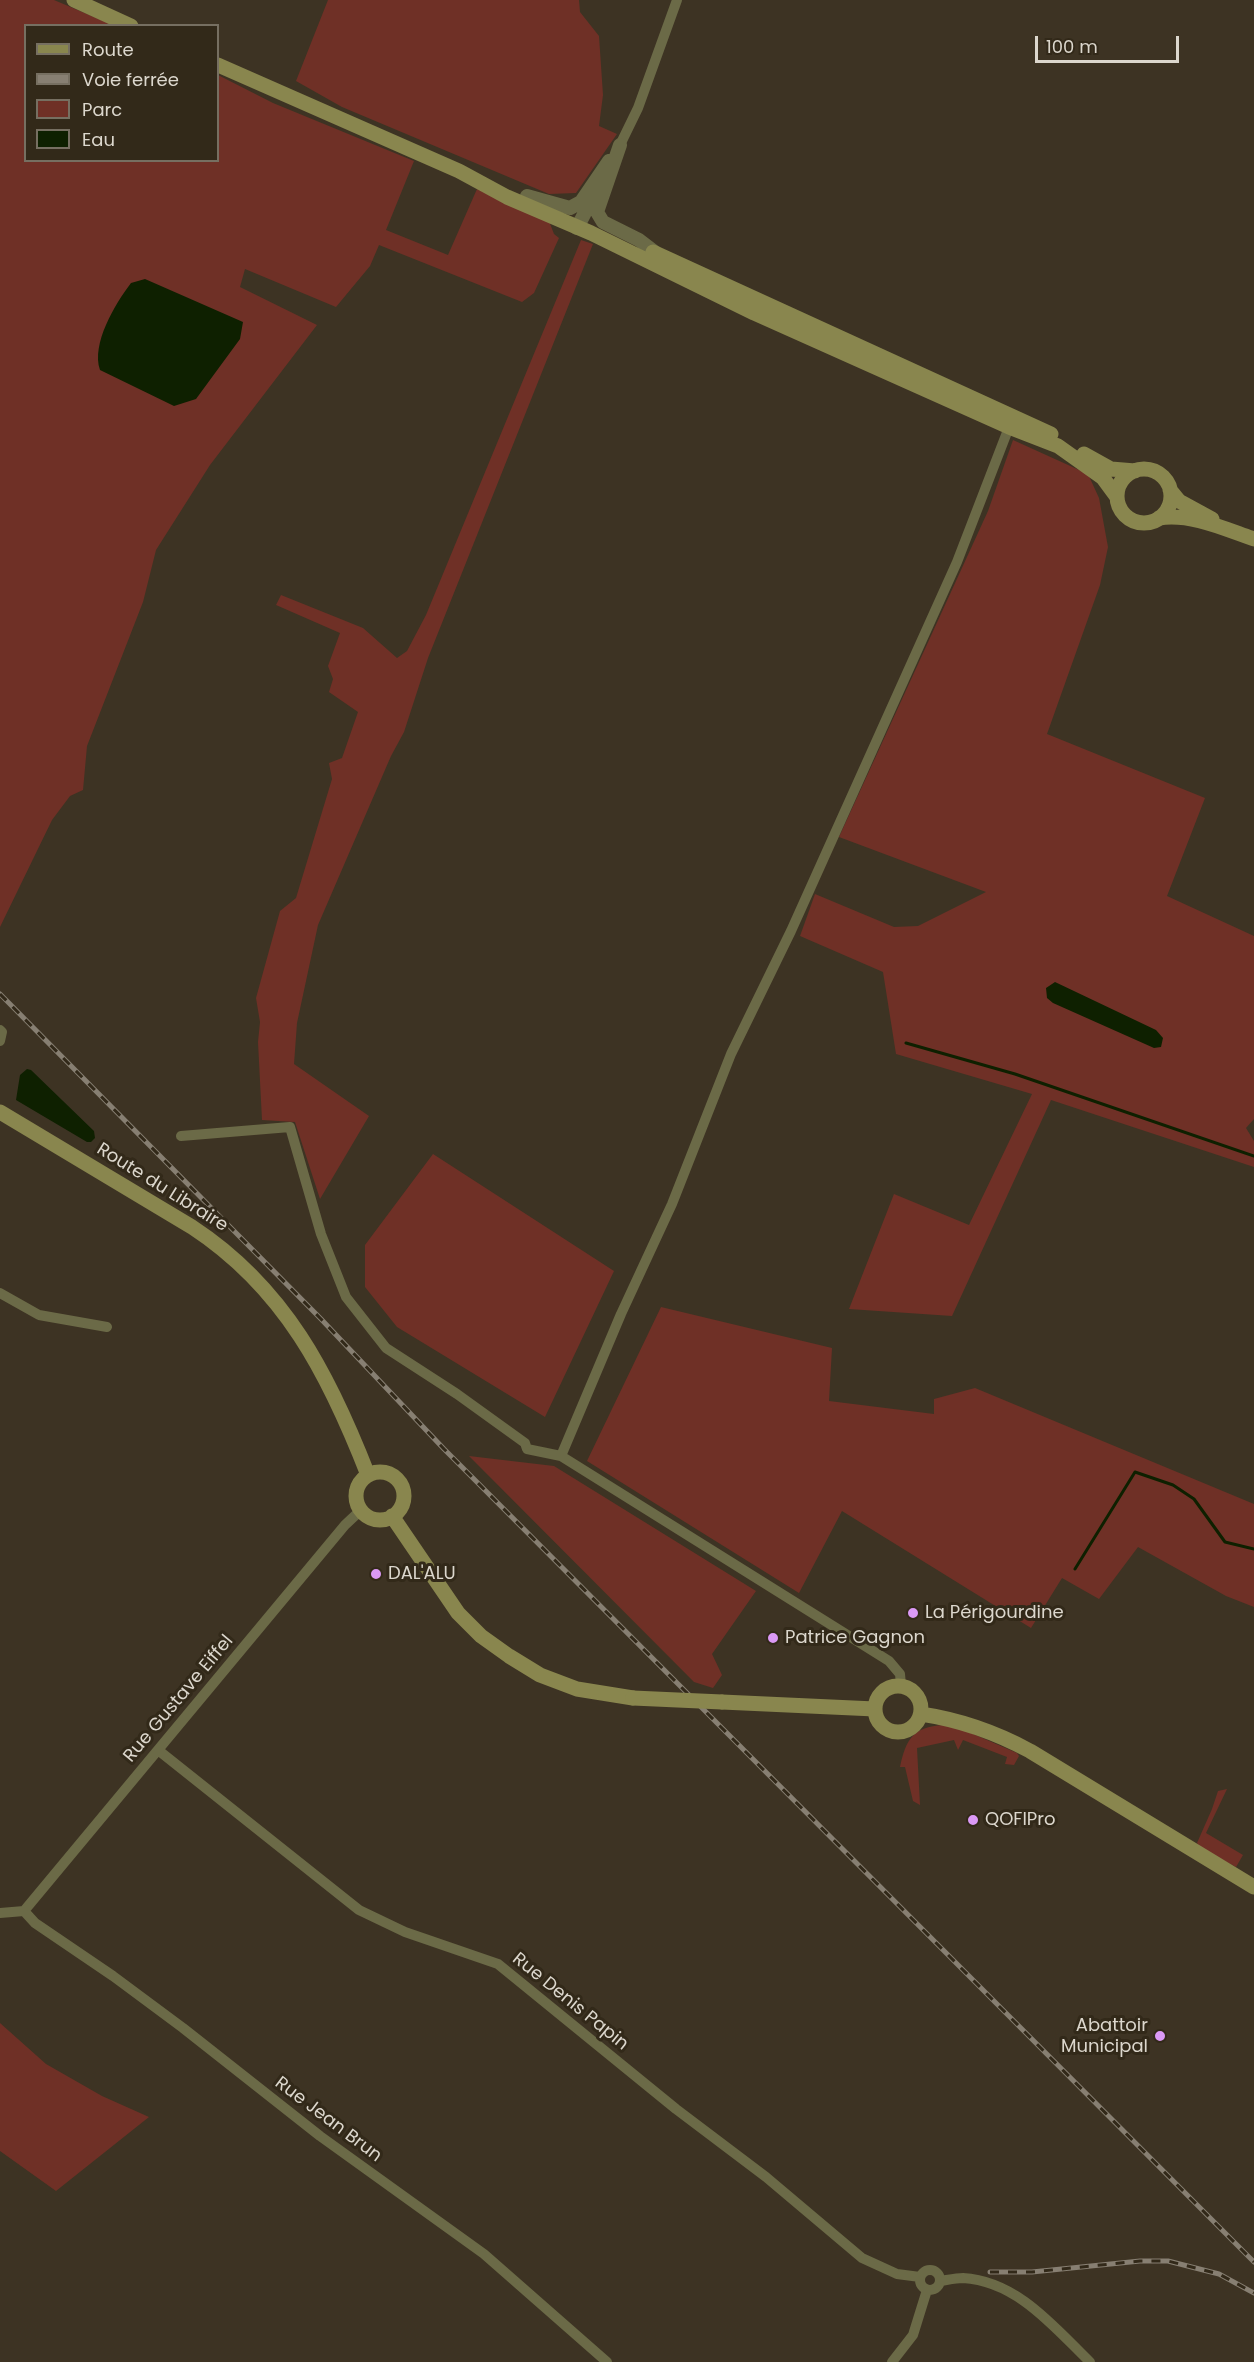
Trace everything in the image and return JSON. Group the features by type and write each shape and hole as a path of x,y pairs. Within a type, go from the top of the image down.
{"main road":[{"path":"74,0 127,24"},
{"path":"219,65 459,171 527,196 754,313 1011,421 1046,431 1111,469 1148,470 1158,473 1179,501 1215,520 1254,534"},
{"path":"459,171 507,197 656,253 1011,421 1072,454 1103,478 1117,497 1122,512 1129,519 1139,523 1150,523 1159,518 1167,511 1170,490"},
{"path":"1117,497 1121,482 1128,474 1135,471"},
{"path":"1159,518 1174,516 1254,539"},
{"name":"Route du Libraire","path":"0,1112 192,1227 222,1248 257,1280 280,1306 309,1347 327,1380 368,1475"},
{"path":"382,1472 395,1477 400,1483 404,1497 402,1505 392,1516 379,1519 366,1515 361,1510 357,1495 362,1480 368,1475 382,1472"},
{"path":"392,1516 458,1613 481,1636 540,1675 577,1689 633,1698 874,1709"},
{"path":"901,1685 908,1687 920,1698 921,1714 913,1727 899,1732 885,1728 874,1709 880,1694 886,1689 901,1685"},
{"path":"921,1714 969,1724 1000,1735 1254,1887"},
{"path":"1187,1848 1254,1894"}],"street":[{"path":"580,224 638,108 677,0"},
{"path":"527,196 570,208 581,202 620,145"},
{"path":"620,145 597,212 603,222 639,240 656,253"},
{"path":"561,1456 621,1314 672,1204 731,1054 791,931 957,561 1011,421"},
{"path":"0,1030 2,1032 0,1041"},
{"path":"181,1136 290,1127 321,1234 346,1297 386,1348 457,1394 525,1443 527,1449 561,1456 889,1661 900,1674 901,1685"},
{"path":"0,1293 39,1316 108,1328"},
{"name":"Rue Gustave Eiffel","path":"24,1911 345,1525 361,1510"},
{"name":"Rue Denis Papin","path":"158,1750 359,1910 405,1932 498,1964 676,2109 766,2177 862,2258 897,2274 920,2277"},
{"path":"0,1913 24,1911"},
{"name":"Rue Jean Brun","path":"24,1911 35,1923 183,2028 320,2136 484,2254 607,2362"},
{"path":"932,2270 938,2274 940,2281 936,2288 927,2290 921,2285 920,2277 925,2271 932,2270"},
{"path":"940,2281 963,2278 992,2284 1013,2293 1036,2310 1090,2362"},
{"path":"892,2362 913,2335 927,2290"}],"green space":[{"path":"0,0 54,0 111,24 24,24 24,162 219,162 219,76 273,103 414,161 386,230 448,255 477,189 549,221 554,234 559,238 534,293 522,302 379,245 370,266 336,307 245,269 240,287 317,325 210,465 156,550 143,602 87,746 83,790 70,796 52,820 0,927"},
{"path":"328,0 579,0 580,12 599,36 603,95 599,126 617,134 576,193 549,194 342,107 296,81"},
{"path":"581,240 593,244 428,658 404,732 391,756 318,925 297,1023 294,1064 369,1116 320,1199 295,1122 262,1120 258,1042 260,1022 256,998 280,911 296,898 332,779 329,763 342,758 358,712 329,692 333,679 328,666 340,633 276,605 281,595 363,628 397,658 407,651 426,615"},
{"path":"1013,440 1088,474 1099,498 1108,547 1100,585 1047,734 1205,798 1167,896 1254,936 1254,1119 1246,1128 1254,1141 1254,1167 1051,1100 952,1316 849,1309 894,1194 969,1225 1032,1094 896,1054 883,972 800,936 815,894 894,927 918,926 986,892 839,837 988,511"},
{"path":"433,1154 614,1271 545,1417 397,1327 365,1287 365,1245"},
{"path":"661,1307 832,1348 829,1401 934,1414 934,1399 975,1388 1254,1504 1254,1607 1226,1596 1138,1547 1099,1599 1062,1578 1031,1628 842,1511 799,1593 587,1461"},
{"path":"469,1456 554,1466 756,1591 712,1654 722,1675 713,1688 694,1682"},
{"path":"943,1725 964,1730 1017,1753 1019,1756 1014,1765 1005,1764 1007,1757 963,1740 958,1750 954,1740 917,1748 920,1805 913,1801 905,1767 900,1767 902,1757 912,1736 924,1728"},
{"path":"1227,1789 1206,1833 1243,1855 1236,1867 1202,1849 1197,1843 1218,1791"},
{"path":"0,2023 46,2064 102,2096 149,2117 56,2191 0,2151"}],"water":[{"path":"145,279 243,322 240,339 196,399 174,406 100,370 99,348 106,325 131,283"},
{"path":"1055,982 1156,1030 1163,1038 1161,1047 1154,1048 1053,1003 1047,998 1046,988"},
{"path":"27,1069 31,1070 94,1131 95,1138 91,1142 87,1142 16,1100 20,1075"}],"waterway":[{"path":"906,1043 1015,1074 1254,1156"},
{"path":"1075,1569 1135,1472 1173,1485 1194,1499 1225,1542 1254,1549"}],"railway":[{"path":"0,994 321,1319 444,1449 1254,2262"},
{"path":"990,2272 1032,2272 1140,2261 1168,2261 1219,2274 1254,2293"}],"place":[{"name":"DAL'ALU","path":"376,1574"},
{"name":"La Périgourdine","path":"913,1613"},
{"name":"Patrice Gagnon","path":"773,1638"},
{"name":"QOFIPro","path":"973,1820"},
{"name":"Abattoir Municipal","path":"1160,2036"}]}
